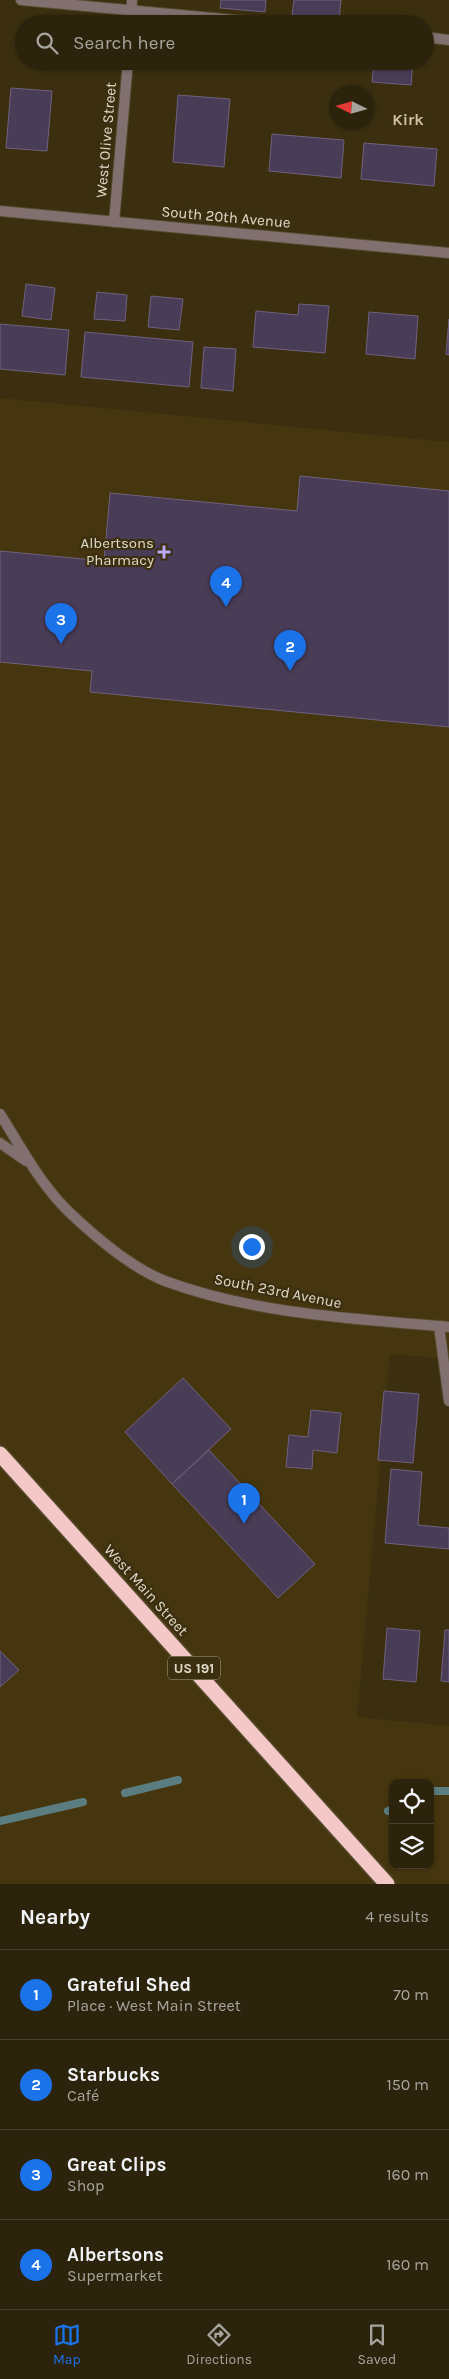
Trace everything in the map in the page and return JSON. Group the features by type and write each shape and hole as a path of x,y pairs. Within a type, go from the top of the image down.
{"highway":[{"name":"West Main Street","path":"0,1454 387,1884"}],"street":[{"path":"21,0 131,5 208,15"},
{"path":"434,38 449,40"},
{"name":"West Olive Street","path":"114,222 127,70"},
{"name":"South 20th Avenue","path":"0,211 449,253"},
{"name":"South 23rd Avenue","path":"0,1114 28,1162 67,1210 126,1259 164,1281 245,1302 350,1320 444,1327"},
{"name":"South 23rd Avenue","path":"0,1143 28,1162"},
{"path":"444,1327 449,1401"}],"shaded area":[{"path":"0,398 449,442 449,1359 390,1354 357,1717 449,1726 449,1884 0,1884"}],"building":[{"path":"221,0 266,0 265,12 220,8"},
{"path":"294,0 341,0 340,15 292,15"},
{"path":"373,70 412,70 411,85 372,82"},
{"path":"11,88 52,91 47,151 6,148"},
{"path":"178,95 230,99 224,167 173,162"},
{"path":"272,134 344,140 341,178 269,171"},
{"path":"364,143 437,149 434,186 361,179"},
{"path":"26,284 55,288 51,320 22,316"},
{"path":"97,292 127,295 125,321 94,319"},
{"path":"151,296 183,299 179,330 148,327"},
{"path":"299,304 329,306 325,353 253,347 256,311 298,315"},
{"path":"369,312 418,316 415,359 366,354"},
{"path":"449,319 449,355 446,354"},
{"path":"0,324 69,330 65,375 0,369"},
{"path":"85,332 193,342 189,387 81,377"},
{"path":"204,347 236,349 233,391 201,388"},
{"path":"300,476 449,491 449,727 90,692 92,671 0,662 0,551 104,561 110,493 297,511"},
{"path":"183,1378 231,1429 172,1484 125,1432"},
{"path":"384,1391 419,1394 413,1463 378,1460"},
{"path":"311,1410 341,1413 337,1453 313,1450 312,1469 286,1467 289,1435 308,1437"},
{"path":"209,1450 315,1564 278,1598 172,1484"},
{"path":"391,1469 422,1472 418,1525 449,1528 449,1549 385,1543"},
{"path":"387,1628 420,1631 416,1682 383,1679"},
{"path":"445,1630 449,1630 449,1682 441,1681"},
{"path":"0,1651 19,1670 0,1687"}],"waterway":[{"path":"125,1793 178,1780"},
{"path":"434,1791 449,1791"},
{"path":"0,1821 83,1802"}],"place":[{"name":"Albertsons Pharmacy","path":"164,552"},
{"name":"Albertsons","path":"226,607"},
{"name":"Great Clips","path":"61,644"},
{"name":"Starbucks","path":"290,671"},
{"name":"Grateful Shed","path":"244,1524"}],"district":[{"name":"Kirk","path":"408,119"}]}
